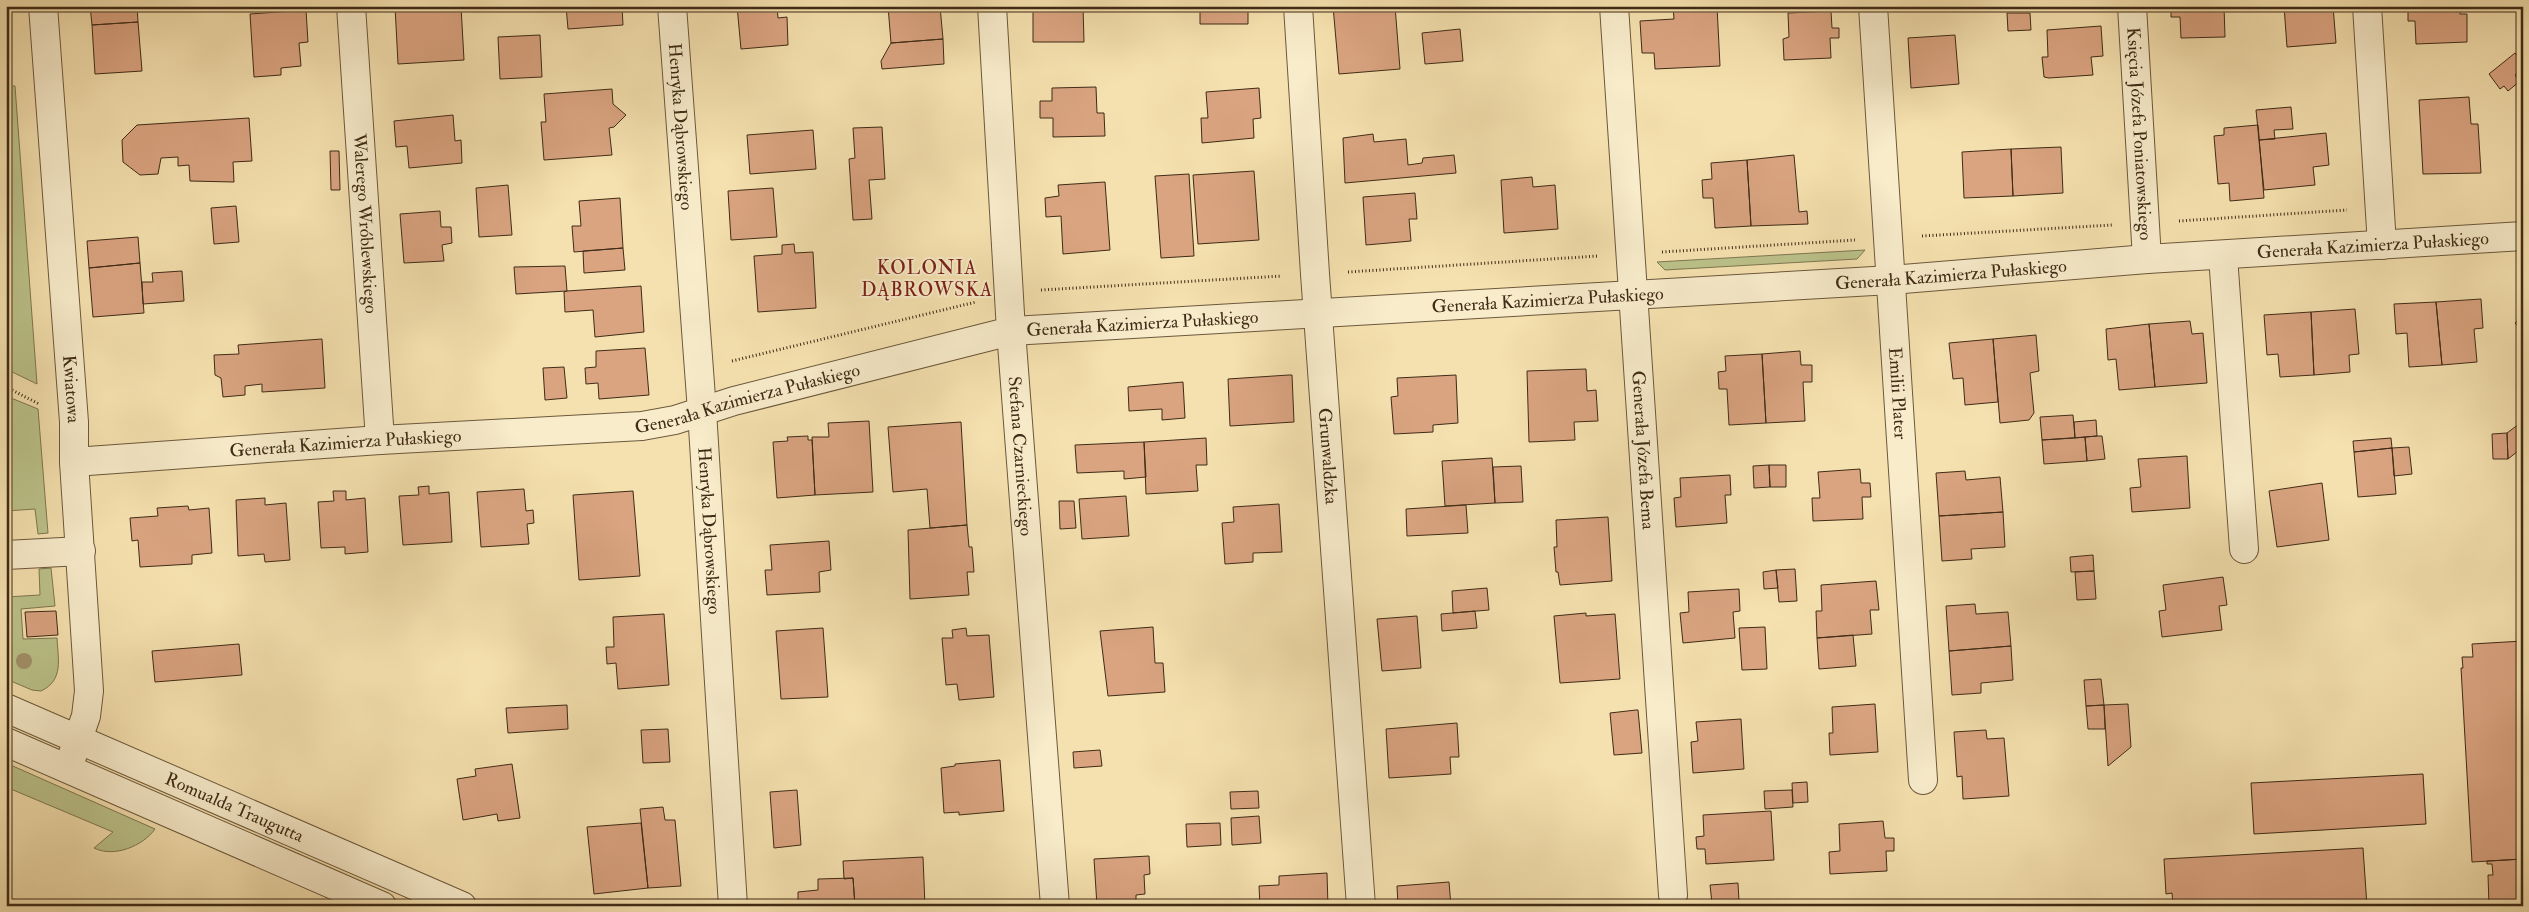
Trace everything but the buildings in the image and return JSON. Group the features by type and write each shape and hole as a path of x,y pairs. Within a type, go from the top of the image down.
{"street":[{"name":"Kwiatowa","path":"43,6 73,412 74,462 89,691 86,716 68,768"},
{"name":"Walerego Wróblewskiego","path":"352,6 380,440"},
{"name":"Henryka Dąbrowskiego","path":"672,6 702,411 732,906"},
{"name":"Stefana Czarnieckiego","path":"992,6 1012,331 1055,906"},
{"name":"Grunwaldzka","path":"1298,6 1317,312 1360,906"},
{"name":"Generała Józefa Bema","path":"1614,6 1673,895"},
{"name":"Emilii Plater","path":"1873,6 1923,780"},
{"name":"Księcia Józefa Poniatowskiego","path":"2132,6 2148,259"},
{"path":"2367,6 2382,245"},
{"name":"Generała Kazimierza Pułaskiego","path":"74,462 380,440 642,426 1012,331 1891,280 2148,259 2223,256 2523,236"},
{"path":"2223,256 2244,549"},
{"path":"6,554 81,551"},
{"name":"Romualda Traugutta","path":"6,708 462,906"},
{"name":"Romualda Traugutta","path":"6,742 382,906"}],"path":[{"path":"6,404 8,388"}],"green space":[{"path":"6,86 15,86 37,384 6,369"},
{"path":"1865,250 1857,259 1665,270 1657,262"},
{"path":"11,398 38,409 48,533 38,534 35,509 6,511 6,436 10,423"},
{"path":"51,568 55,606 21,609 23,639 57,638 58,668 56,675 53,681 41,691 32,690 6,679 6,597 40,595 39,569"},
{"path":"6,763 155,829 143,841 128,849 110,852 94,848 113,832 6,787"}],"district":[{"name":"KOLONIA DĄBROWSKA","path":"927,279"}]}
